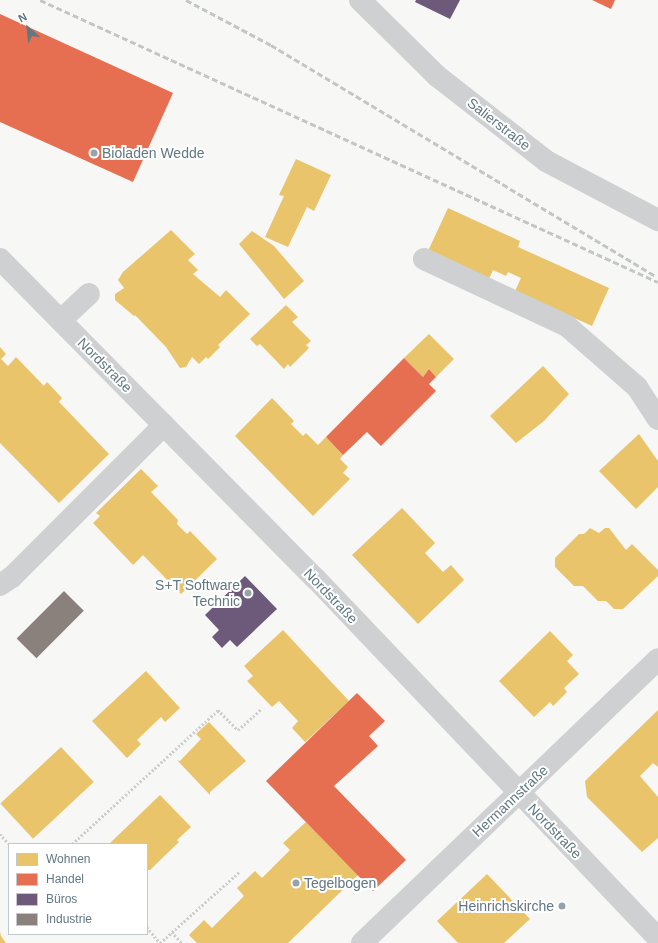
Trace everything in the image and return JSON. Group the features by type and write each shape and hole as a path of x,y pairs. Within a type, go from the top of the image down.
{"street":[{"name":"Salierstraße","path":"360,0 437,76 546,161 658,220"},
{"name":"Nordstraße","path":"0,259 164,425 658,938"},
{"path":"424,259 567,326 637,387 658,419"},
{"path":"61,320 89,294"},
{"path":"0,585 12,577 164,425"},
{"name":"Hermannstraße","path":"362,943 658,658"}],"path":[{"path":"73,843 218,710 238,730 261,709"},
{"path":"0,834 8,843"},
{"path":"148,928 160,943 239,872"},
{"path":"172,932 182,943"}],"building: Wohnen":[{"path":"296,159 331,175 314,211 307,207 288,247 265,237 284,196 279,195"},
{"path":"448,208 520,241 518,247 609,288 592,326 515,291 521,278 508,272 506,276 493,270 489,279 428,251"},
{"path":"171,230 195,254 188,260 198,270 193,274 220,297 226,290 250,314 218,345 220,347 208,359 206,357 199,364 192,357 186,367 180,368 166,347 135,315 134,316 115,300 115,294 124,288 118,280 123,272"},
{"path":"252,231 274,246 304,281 284,299 239,244"},
{"path":"286,305 298,317 292,322 311,341 306,345 309,348 290,367 288,364 284,369 260,344 257,346 250,339"},
{"path":"429,334 454,359 436,377 429,369 423,377 404,358"},
{"path":"0,347 6,354 1,359 8,366 16,357 44,386 47,382 62,398 59,402 109,454 59,503 0,443"},
{"path":"543,366 569,394 544,421 516,443 490,416"},
{"path":"272,398 294,421 291,424 303,436 306,433 318,445 326,437 343,455 340,459 348,467 343,473 350,479 313,516 235,436"},
{"path":"639,434 658,461 658,487 636,509 599,471"},
{"path":"141,469 158,486 151,492 178,520 177,524 187,534 190,531 217,559 181,594 143,555 133,565 93,523 100,516 96,513"},
{"path":"402,508 435,543 425,553 443,572 451,565 464,580 418,624 352,555"},
{"path":"590,528 599,533 605,528 609,528 626,550 632,544 658,570 658,576 623,609 614,609 606,601 598,601 583,586 574,586 555,567 555,558 579,534 584,534"},
{"path":"283,630 349,701 305,742 292,728 298,721 279,701 272,707 247,681 253,676 244,666"},
{"path":"550,631 573,655 567,661 579,674 564,688 567,692 553,706 550,702 534,717 499,681"},
{"path":"146,671 180,708 165,722 161,717 137,740 141,744 127,758 92,721"},
{"path":"658,710 658,767 653,763 640,776 658,797 658,838 642,852 587,797 585,781"},
{"path":"209,722 246,761 210,792 210,795 177,760 180,761 201,739 196,734"},
{"path":"61,747 94,782 33,839 0,804"},
{"path":"160,795 191,827 177,840 179,842 150,870 148,870 148,843 110,843"},
{"name":"Tegelbogen","path":"306,822 358,875 288,943 197,943 189,935 204,920 212,928 244,896 237,888 255,871 262,878 290,850 283,843"},
{"path":"487,874 530,919 504,943 458,943 437,921"},
{"path":"0,932 1,936 6,943 0,943"}],"building: Handel":[{"path":"592,0 615,0 611,9"},
{"path":"0,14 173,93 133,182 0,122"},
{"path":"404,358 423,377 429,369 436,377 429,384 436,391 381,446 367,432 343,455 326,437"},
{"path":"357,693 385,721 369,736 378,746 334,786 406,860 373,891 266,781"}],"building: Büros":[{"path":"416,0 460,0 450,19 415,2"},
{"path":"245,576 277,609 237,647 230,640 222,648 212,637 219,630 205,615"}],"building: Industrie":[{"path":"64,591 84,611 36,658 17,638"}],"railway":[{"path":"40,0 658,282"},
{"path":"186,0 271,45 655,276"}],"place":[{"name":"Bioladen Wedde","path":"94,153"},
{"name":"S+T Software Technic","path":"248,593"},
{"name":"Tegelbogen","path":"296,883"},
{"name":"Heinrichskirche","path":"562,906"}]}
